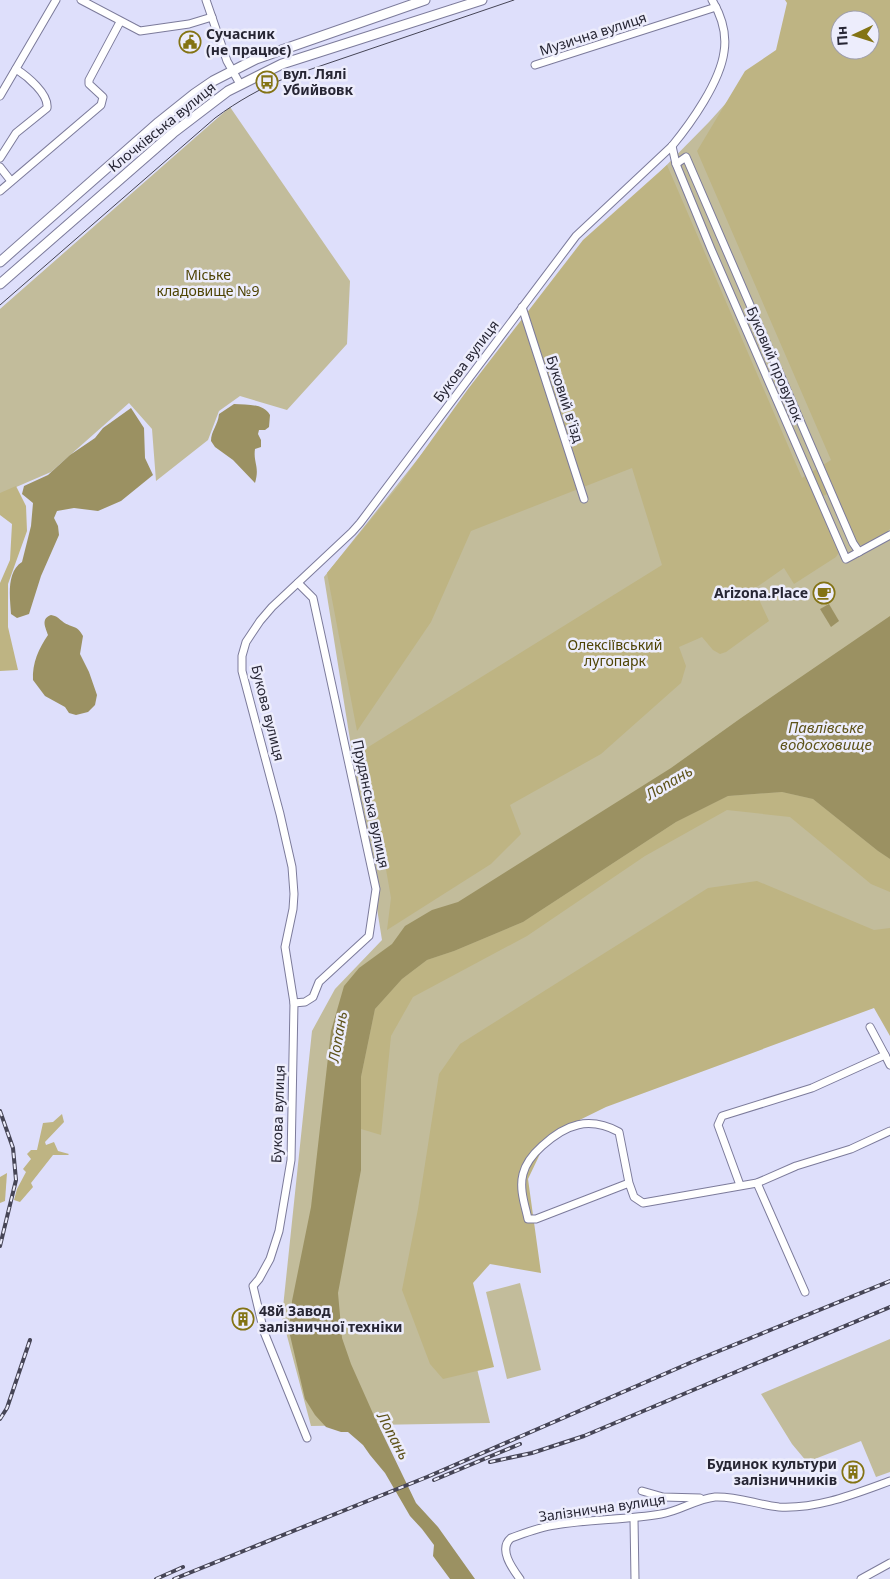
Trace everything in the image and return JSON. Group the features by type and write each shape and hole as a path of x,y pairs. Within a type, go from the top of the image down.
{"main road":[{"name":"Клочківська вулиця","path":"0,262 159,122 194,94 232,70 256,59 425,0"},
{"name":"Клочківська вулиця","path":"0,284 173,133 218,98 240,84 282,64 482,0"}],"street":[{"path":"0,96 56,0"},
{"path":"81,0 140,32 189,24 212,17"},
{"path":"206,0 232,70 240,84"},
{"name":"Букова вулиця","path":"307,1438 264,1332 253,1286 270,1259 279,1231 290,1160 294,1003 285,947 293,909 294,894 292,867 242,671 242,656 246,642 272,607 360,523 576,236 672,146 686,129 719,69 724,52 725,35 712,0"},
{"name":"Музична вулиця","path":"535,65 716,7"},
{"path":"0,191 101,105 103,97 90,84 89,80 120,22"},
{"path":"0,158 16,133 47,108 47,101 31,79 16,69"},
{"name":"Буковий провулок","path":"672,146 676,164 846,560 859,552 849,534 686,157 676,164"},
{"path":"0,167 11,182"},
{"name":"Буковий в'їзд","path":"522,307 584,499"},
{"path":"859,552 890,535"},
{"name":"Прудянська вулиця","path":"294,1003 305,1002 313,997 320,982 369,936 376,889 313,598 298,583"},
{"path":"870,1027 890,1065"},
{"path":"740,1185 718,1125 722,1116 812,1088 885,1055"},
{"path":"629,1183 536,1219 528,1220 521,1184 523,1172 530,1158 552,1137 577,1124 607,1126 619,1132 629,1183 634,1196 643,1203 757,1183 796,1166 851,1149 890,1131"},
{"path":"757,1183 805,1292"},
{"name":"Залізнична вулиця","path":"520,1579 506,1554 504,1547 506,1542 511,1538 554,1525 634,1519 664,1514 706,1499 726,1497 780,1507 814,1505 831,1502 890,1482"},
{"path":"642,1491 663,1497 706,1499"},
{"path":"634,1519 635,1579"},
{"path":"861,1579 890,1564"}],"green space":[{"name":"Олексіївський лугопарк","path":"785,0 890,0 890,529 871,544 857,544 831,492 819,498 841,549 836,557 794,584 784,568 754,589 769,621 726,652 720,654 713,650 702,637 679,647 686,666 681,683 601,754 510,805 521,834 491,864 387,930 391,898 365,749 662,565 632,468 471,531 431,622 357,731 327,573 400,484 468,389 583,240 667,165 802,478 831,460 697,151 745,71 776,50 787,3"},
{"name":"Олексіївський лугопарк","path":"880,52 890,55 890,996 530,1129 458,1289 490,1423 311,1426 282,1317 312,1031 335,989 382,940 324,577 587,246 709,122 745,82 830,53 830,60 880,60"},
{"name":"Міське кладовище №9","path":"230,107 350,281 347,344 287,410 240,396 219,411 208,440 156,481 152,429 129,403 51,472 0,494 0,309"},
{"path":"16,486 26,506 27,531 8,584 8,627 18,670 0,671 0,583 10,560 12,524 0,515 0,493"},
{"path":"782,792 813,799 890,859 890,892 871,884 790,817 727,810 645,856 527,936 413,997 391,1036 381,1135 361,1129 361,1077 375,1009 402,979 427,960 454,951 523,922 676,822 728,796"},
{"path":"757,881 874,930 890,928 890,1036 874,1008 606,1107 549,1135 528,1179 541,1273 490,1264 473,1283 494,1367 443,1379 430,1364 402,1290 418,1209 439,1074 460,1044 708,888"},
{"path":"62,1114 64,1122 45,1142 46,1145 54,1142 58,1151 69,1154 53,1155 31,1183 33,1187 20,1202 14,1200 17,1189 26,1172 23,1169 31,1159 27,1154 31,1150 37,1150 43,1123 53,1122"},
{"path":"7,1173 5,1201 0,1203 0,1177"},
{"path":"520,1283 541,1370 507,1379 486,1292"},
{"path":"890,1339 890,1472 876,1477 861,1441 807,1462 792,1444 761,1394"}],"water":[{"path":"234,404 263,408 270,415 269,427 265,430 259,430 258,434 261,440 261,447 255,449 257,472 255,483 233,460 215,447 211,441 219,414"},
{"path":"131,408 144,428 145,458 153,475 121,501 98,511 74,508 57,511 54,518 58,526 59,535 41,576 29,614 17,618 11,614 10,586 13,572 22,562 31,526 33,503 22,494 24,486 48,475 70,455 95,438 103,428"},
{"path":"829,604 839,621 831,627 820,609"},
{"path":"51,615 76,628 83,636 80,654 97,695 95,705 88,712 76,715 69,713 65,707 45,696 33,680 37,656 48,635 45,621"},
{"name":"Павлівське водосховище","path":"890,616 890,859 813,799 782,792 728,796 676,822 523,922 454,951 427,960 402,979 375,1009 361,1077 361,1170 338,1293 342,1338 351,1364 375,1418 416,1503 438,1527 475,1579 450,1579 433,1556 434,1545 410,1516 385,1473 363,1445 348,1432 341,1432 326,1427 315,1415 305,1399 289,1331 292,1301 311,1207 331,1031 344,986 359,968 392,944 405,926 432,910 458,902 671,768"}],"tram line":[{"path":"0,305 215,118 241,100 288,77 514,0"}],"railway":[{"path":"0,1111 13,1148 16,1180 0,1246"},
{"path":"174,1579 427,1477 692,1362 890,1281"},
{"path":"490,1462 532,1453 584,1436 890,1307"},
{"path":"0,1419 7,1408 30,1340"},
{"path":"434,1480 520,1444"},
{"path":"156,1579 183,1567"}],"place":[{"name":"Сучасник (не працює)","path":"190,42"},
{"name":"вул. Лялі Убийвовк","path":"267,82"},
{"name":"Arizona.Place","path":"824,593"},
{"name":"48й Завод залізничної техніки","path":"243,1319"},
{"name":"Будинок культури залізничників","path":"853,1472"}],"water label":[{"name":"Лопань","path":"669,783"},
{"name":"Лопань","path":"338,1037"},
{"name":"Лопань","path":"393,1436"}]}
